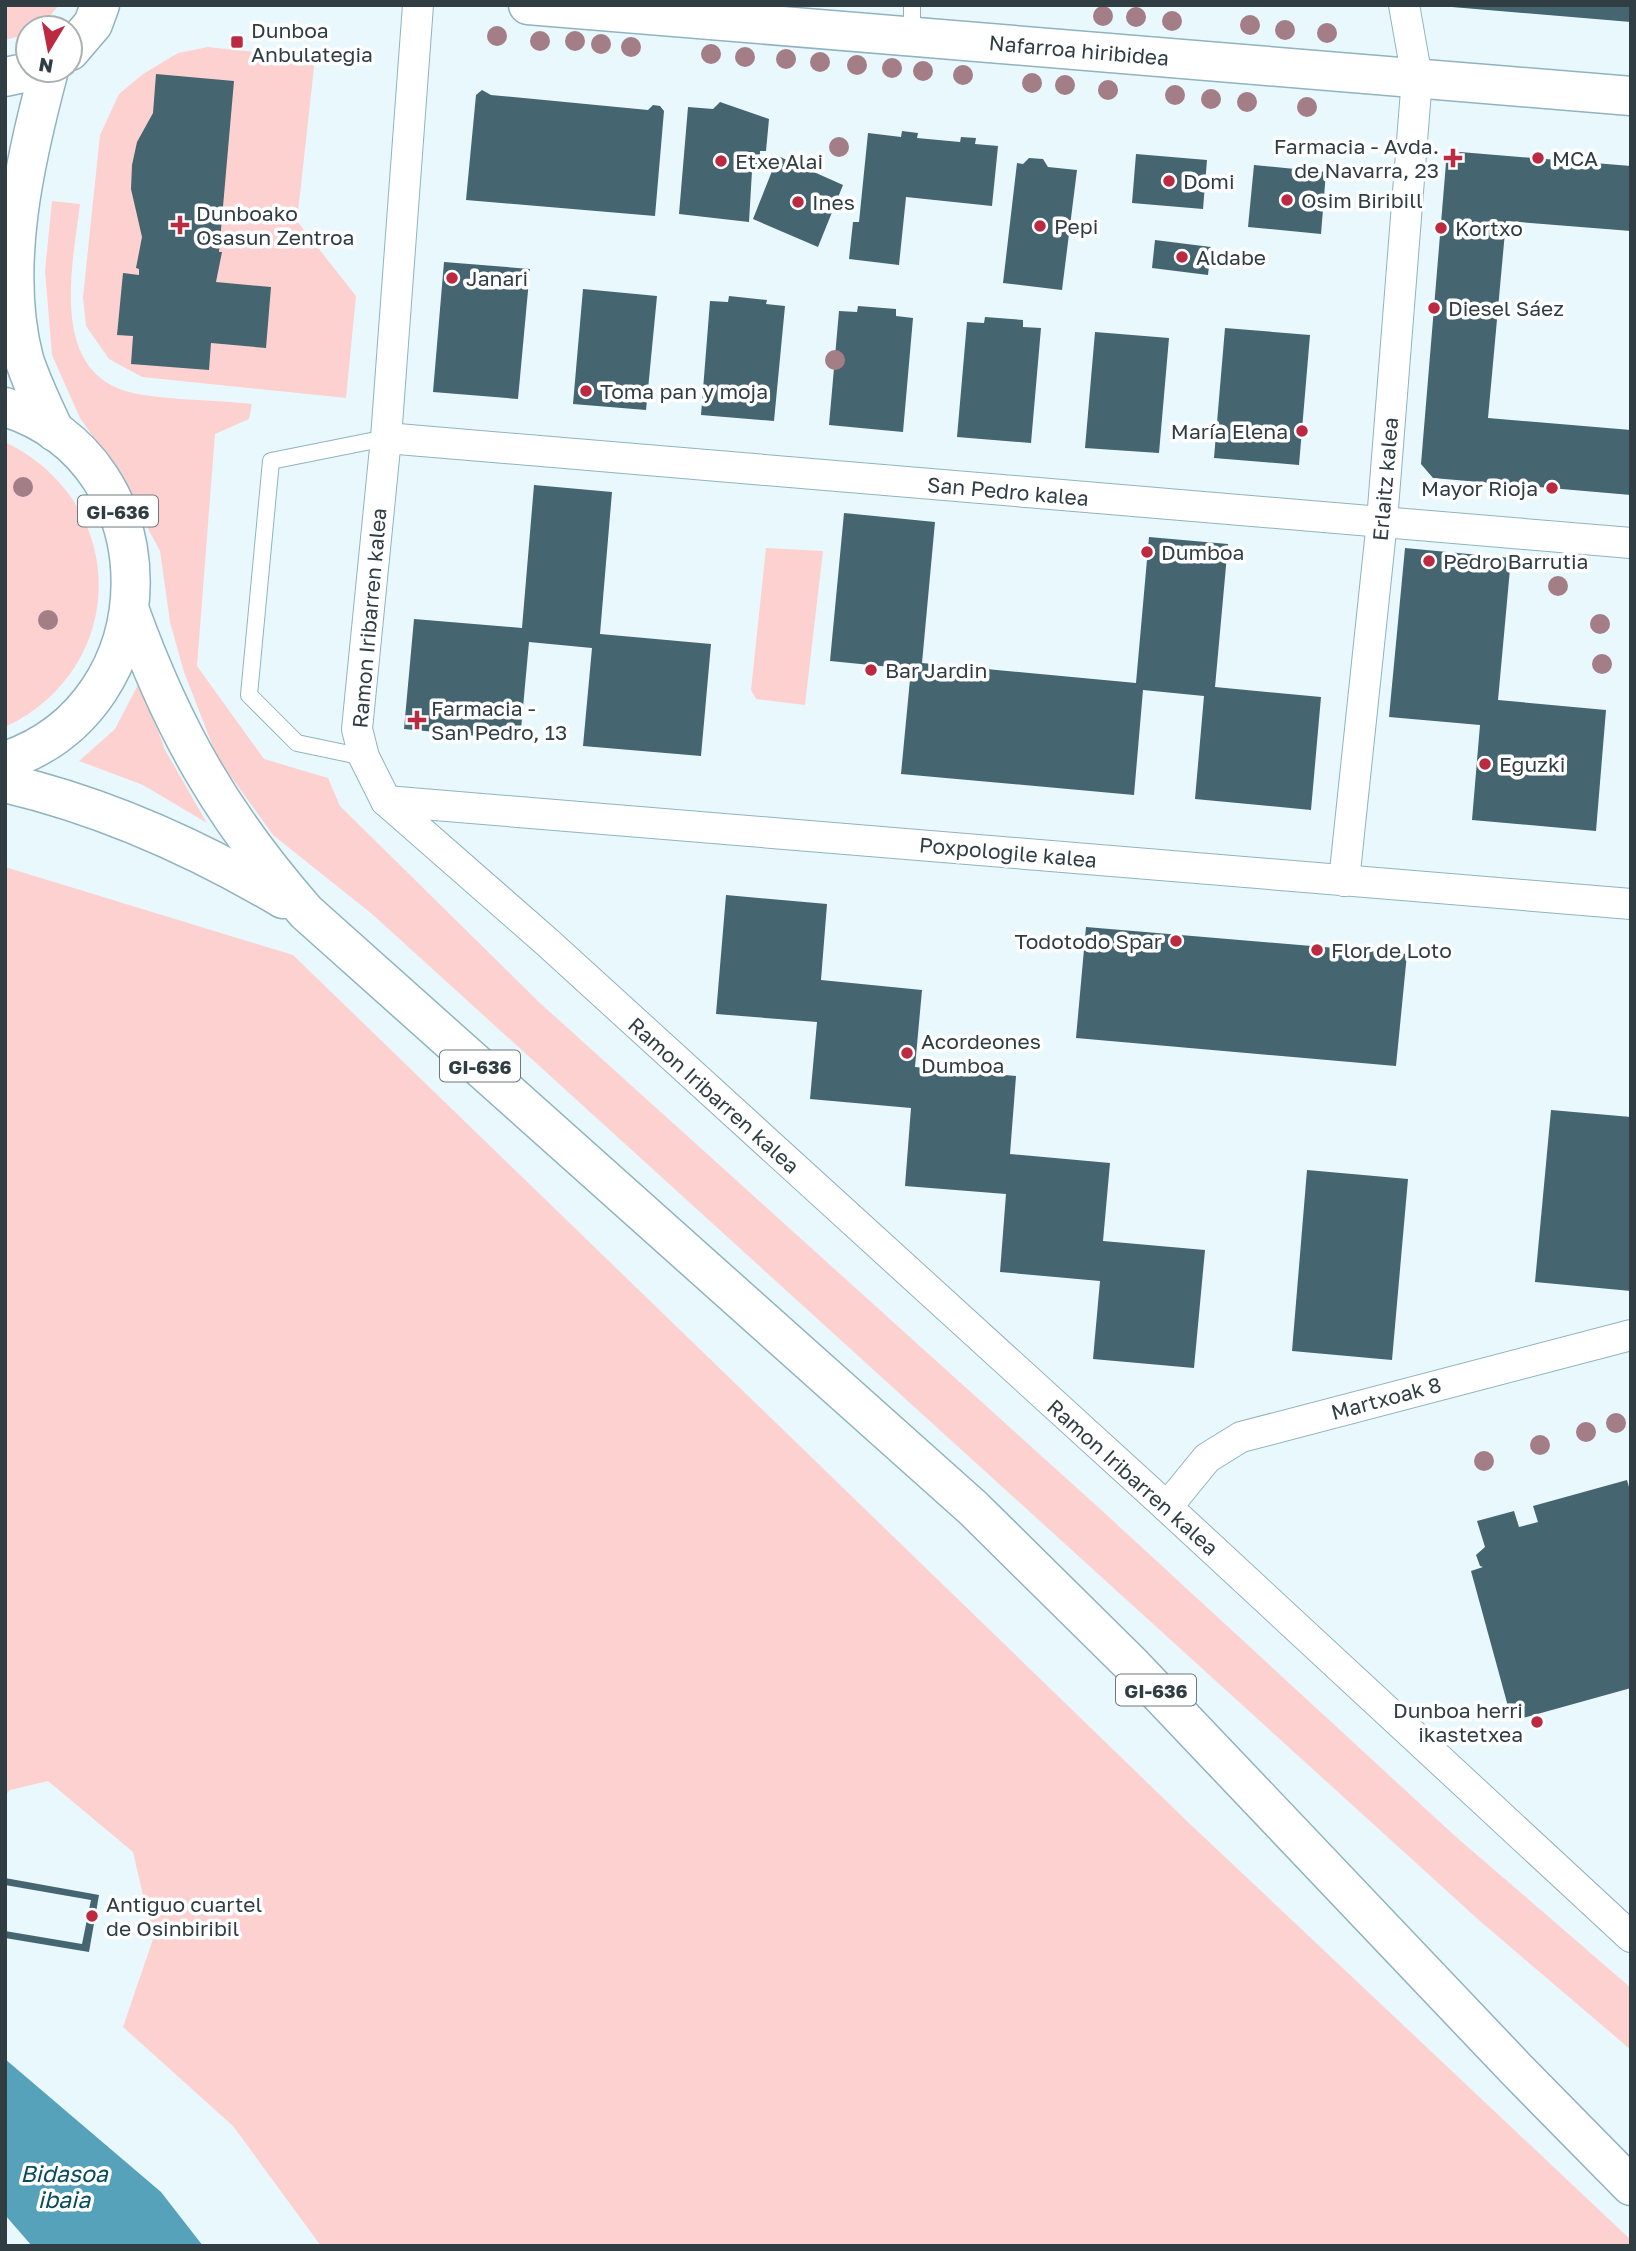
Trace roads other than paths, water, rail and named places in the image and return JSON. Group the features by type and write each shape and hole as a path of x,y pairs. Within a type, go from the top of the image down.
{"main road":[{"path":"84,35 93,24 100,5"},
{"name":"Nafarroa hiribidea","path":"527,5 912,21 1417,78 1631,96"},
{"path":"46,84 23,175 14,278 16,318 24,358 55,432"},
{"name":"GI-636","path":"5,407 20,412 55,432 88,464 118,512 128,544 131,566 130,611 124,642 111,671 94,698 73,721 48,741 5,761"},
{"name":"GI-636","path":"130,611 173,720 201,771 246,839 306,912 973,1508 1132,1665 1506,2059 1631,2186"},
{"name":"GI-636","path":"5,783 80,804 138,826 218,863 306,912"}],"street":[{"name":"Ramon Iribarren kalea","path":"418,5 386,438 357,729 364,757 386,801 547,942 1167,1507 1631,1937"},
{"name":"Erlaitz kalea","path":"1345,881 1382,522 1417,78 1404,5"},
{"name":"San Pedro kalea","path":"386,438 1631,543"},
{"name":"Poxpologile kalea","path":"386,801 1631,904"},
{"name":"Martxoak 8","path":"1167,1507 1207,1458 1241,1437 1631,1335"}],"lane":[{"path":"364,757 297,743 249,695 271,461 386,438"}],"water":[{"name":"Bidasoa ibaia","path":"5,2059 161,2192 203,2246 32,2246 5,2215"}],"place":[{"name":"Dunboa Anbulategia","path":"237,42"},
{"name":"Farmacia - Avda. de Navarra, 23","path":"1453,158"},
{"name":"MCA","path":"1538,158"},
{"name":"Etxe Alai","path":"721,161"},
{"name":"Domi","path":"1169,181"},
{"name":"Osim Biribill","path":"1287,200"},
{"name":"Ines","path":"798,202"},
{"name":"Dunboako Osasun Zentroa","path":"180,225"},
{"name":"Pepi","path":"1040,226"},
{"name":"Kortxo","path":"1441,228"},
{"name":"Aldabe","path":"1182,257"},
{"name":"Janari","path":"452,278"},
{"name":"Diesel Sáez","path":"1434,308"},
{"name":"Toma pan y moja","path":"586,391"},
{"name":"María Elena","path":"1302,431"},
{"name":"Mayor Rioja","path":"1552,488"},
{"name":"Dumboa","path":"1147,552"},
{"name":"Pedro Barrutia","path":"1429,561"},
{"name":"Bar Jardin","path":"871,670"},
{"name":"Farmacia - San Pedro, 13","path":"417,720"},
{"name":"Eguzki","path":"1485,764"},
{"name":"Todotodo Spar","path":"1176,941"},
{"name":"Flor de Loto","path":"1317,950"},
{"name":"Acordeones Dumboa","path":"907,1053"},
{"name":"Dunboa herri ikastetxea","path":"1537,1722"},
{"name":"Antiguo cuartel de Osinbiribil","path":"92,1916"}]}
